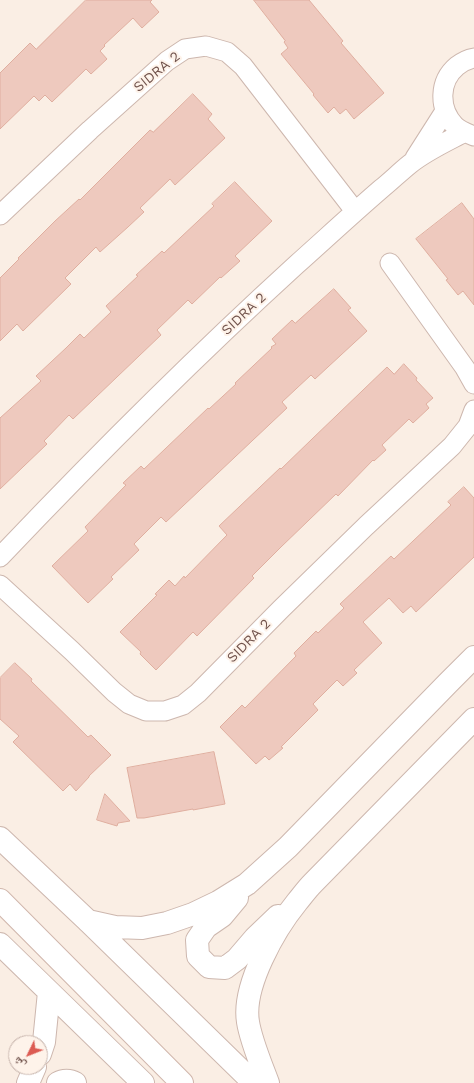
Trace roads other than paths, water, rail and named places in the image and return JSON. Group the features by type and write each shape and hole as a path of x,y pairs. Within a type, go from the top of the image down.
{"street":[{"name":"SIDRA 2","path":"0,215 90,130 167,61 185,49 206,46 227,52 244,66 356,211"},
{"path":"469,134 456,127 450,120 445,111 442,100 443,89 453,70 461,63 474,58"},
{"path":"411,164 445,111"},
{"path":"411,164 447,142 469,134"},
{"name":"SIDRA 2","path":"0,557 113,440 198,357 356,211 411,164"},
{"path":"390,263 465,368 474,384"},
{"name":"SIDRA 2","path":"0,585 114,692 129,704 146,711 165,711 183,705 198,693 366,526 452,446 468,426 474,410"},
{"path":"88,922 115,927 142,928 167,923 193,914 218,902 246,884 288,847 474,657"},
{"path":"268,1083 248,1022 247,1008 254,976 278,929 296,903 313,883 474,719"},
{"path":"0,838 254,1083"},
{"path":"246,884 236,901 222,916 206,928 197,940 198,956 209,967 225,968 237,959 274,919 296,903"},
{"path":"0,900 182,1083"},
{"path":"0,944 143,1083"},
{"path":"45,1035 49,992"},
{"path":"58,1083 61,1081 71,1081 76,1083"}]}
